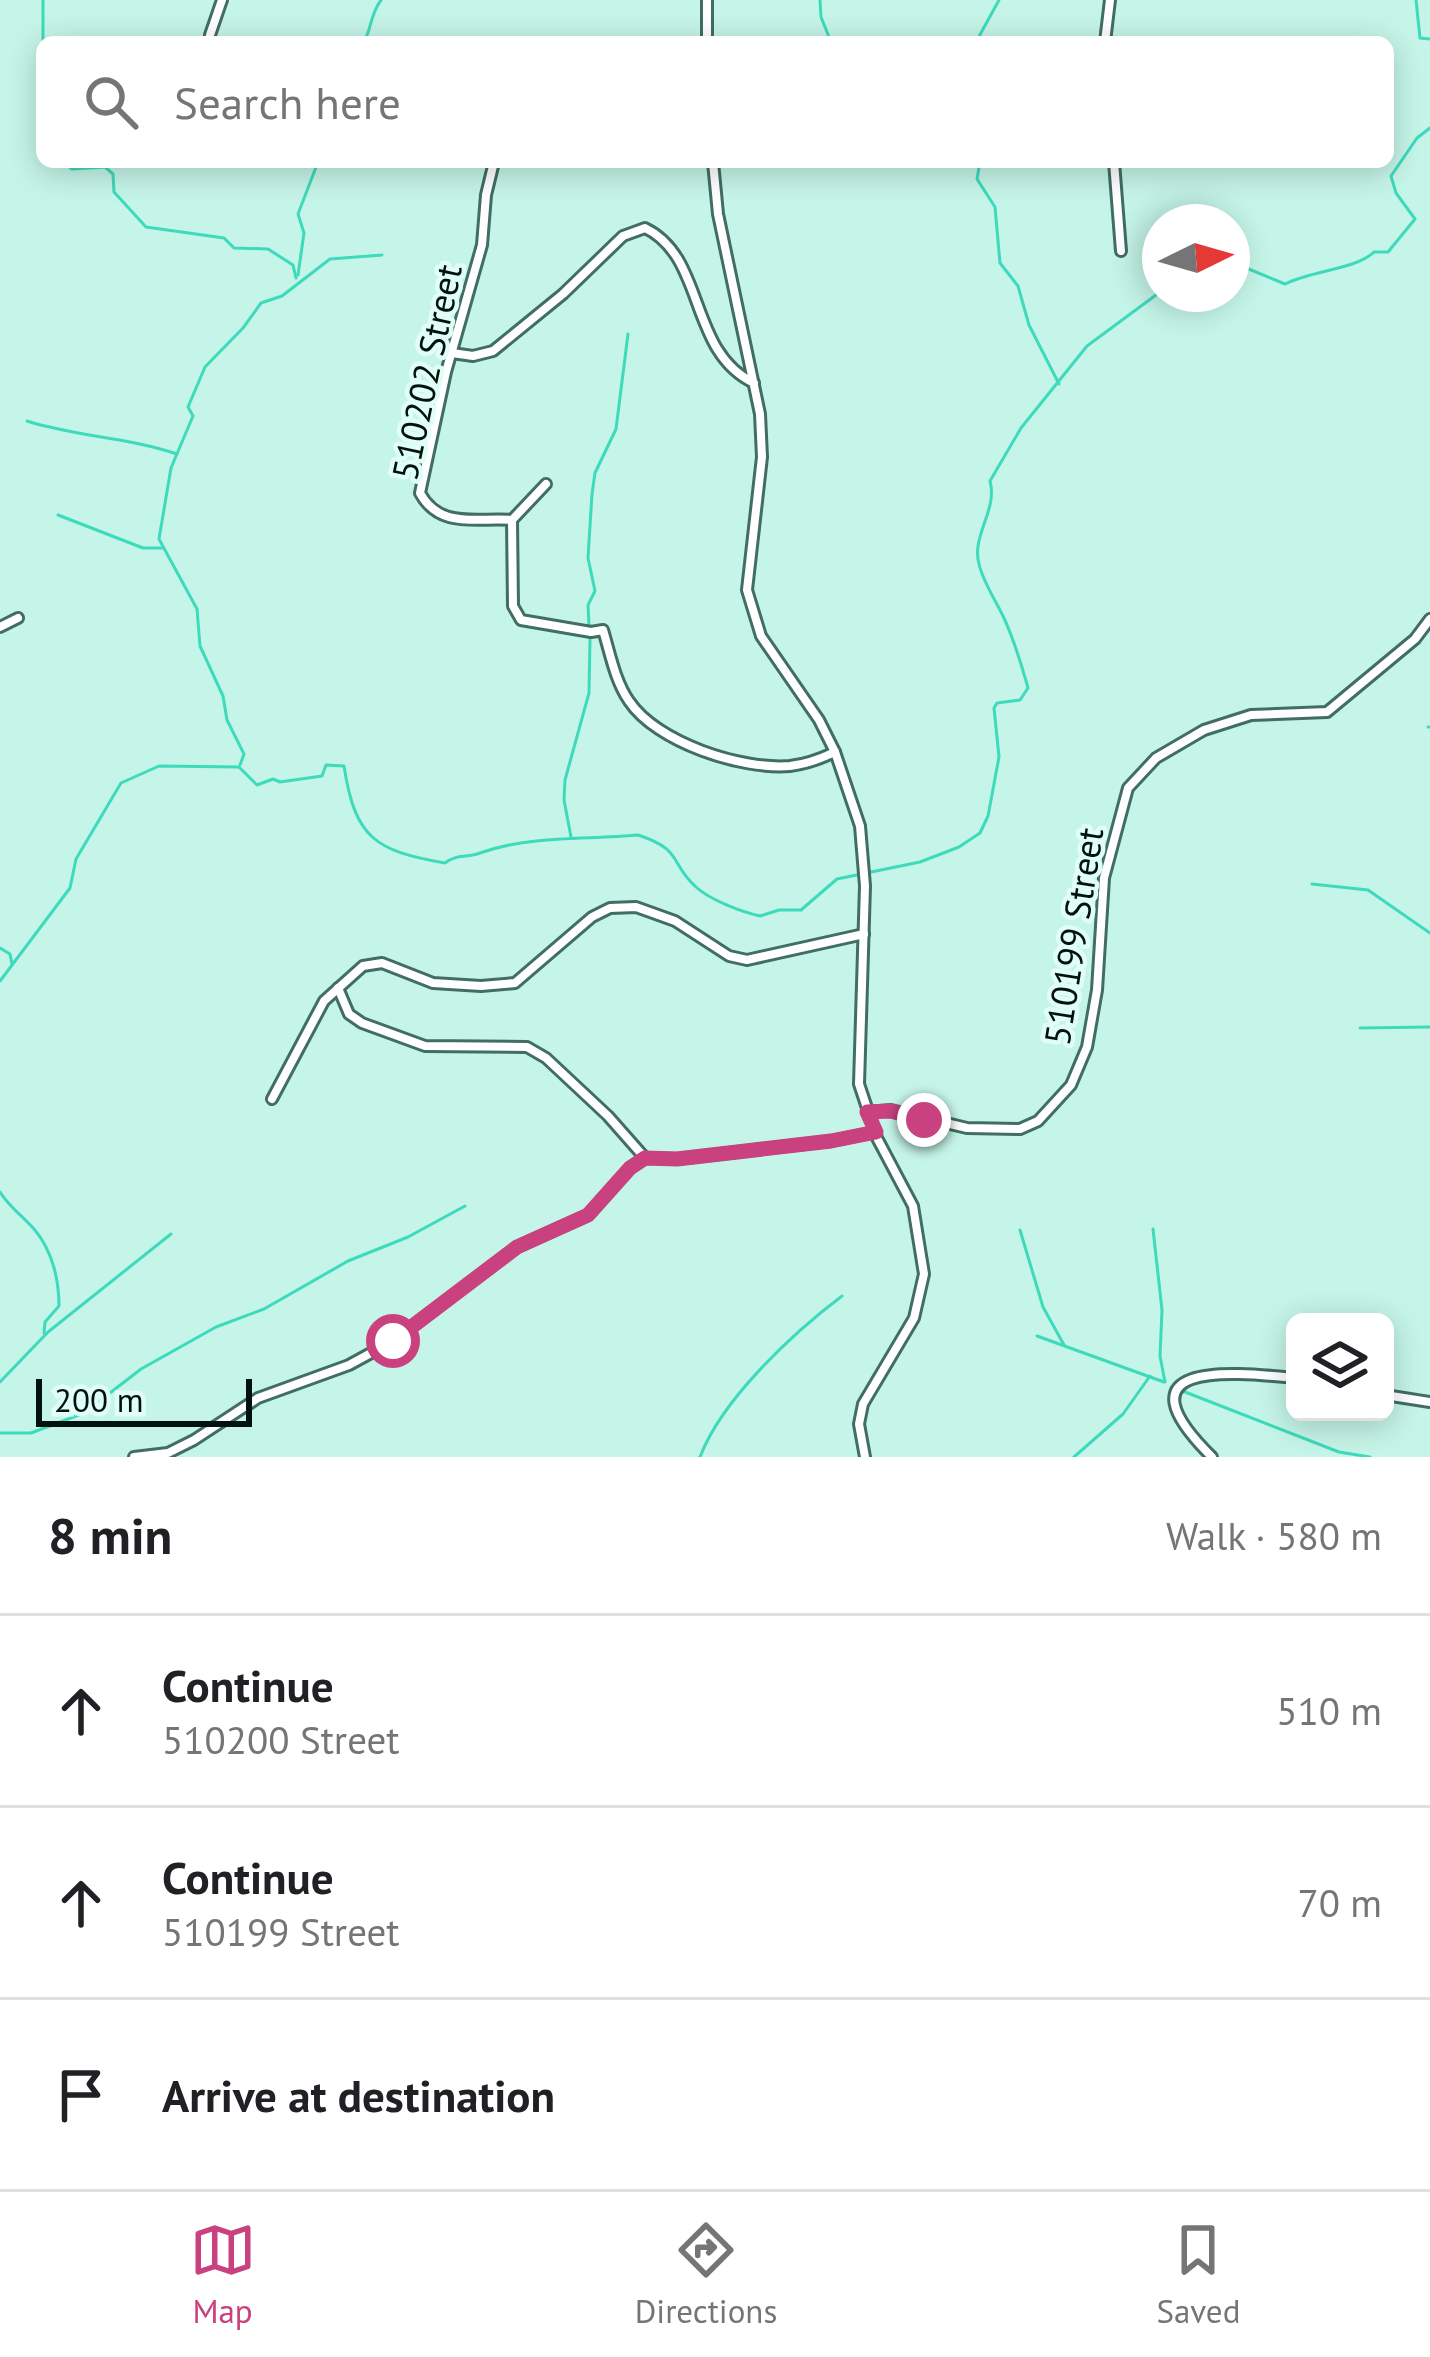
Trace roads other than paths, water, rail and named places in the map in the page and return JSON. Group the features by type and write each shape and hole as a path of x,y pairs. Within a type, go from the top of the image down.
{"street":[{"path":"210,35 222,0"},
{"path":"706,36 707,0"},
{"path":"1106,36 1110,0"},
{"name":"510202 Street","path":"492,168 482,245 420,493 428,508 458,520 479,524 512,520"},
{"path":"714,168 718,214 755,383 762,457 747,590 761,636 819,720 835,752 860,826 865,886 859,1084 867,1112 913,1206 924,1274 914,1318 863,1404 859,1424 865,1457"},
{"path":"1114,168 1120,251"},
{"path":"452,352 472,356 493,351 563,294 623,236 645,228 668,247 681,267 726,365 755,383"},
{"path":"546,484 512,520 513,606 521,620 603,630 630,703 686,744 718,757 785,766 813,762 835,752"},
{"path":"0,627 18,618"},
{"name":"510199 Street","path":"867,1112 891,1111 967,1128 1020,1129 1037,1121 1071,1085 1087,1047 1097,990 1103,878 1127,788 1156,758 1204,730 1251,716 1327,712 1384,666 1430,619"},
{"path":"272,1099 324,1001 363,966 382,963 433,983 515,983 592,917 610,908 653,911 729,956 747,960 864,934"},
{"path":"338,988 349,1014 362,1023 425,1046 527,1047 546,1058 596,1105 645,1158"},
{"path":"134,1457 168,1453 258,1398 349,1365 393,1341 517,1247 588,1215 645,1158 677,1159 876,1132"},
{"path":"1212,1457 1175,1408 1179,1383 1218,1374 1286,1378"},
{"path":"1394,1396 1430,1402"}],"waterway":[{"path":"43,0 43,36"},
{"path":"366,36 381,0"},
{"path":"820,0 829,36"},
{"path":"979,36 999,0"},
{"path":"1416,0 1420,38 1430,39"},
{"path":"1250,269 1285,284 1356,263 1374,252 1388,252 1415,219 1396,193 1391,176 1417,138 1430,128"},
{"path":"71,168 88,168"},
{"path":"106,168 113,174 114,192 146,227 224,238 234,248 268,249 293,265 296,278"},
{"path":"298,275 304,233 298,214 316,168"},
{"path":"979,168 977,179 995,207 1000,263 1018,286 1029,325 1059,384"},
{"path":"240,765 244,754 200,646 197,609 159,539 171,468 193,416 188,407 205,367 261,303 282,296 330,259 382,255"},
{"path":"0,981 70,888 76,859 121,783 159,766 239,767 257,785 273,779 322,776 326,765 344,766 355,810 372,837 401,853 445,863 519,843 638,835 663,846 702,892 760,916 801,910 837,879 920,862 959,847 980,833 988,816 999,757 994,708 997,703 1020,700 1028,688 1011,633 979,564 978,543 991,502 990,481 1021,428 1087,346 1142,305"},
{"path":"589,626 588,605 595,591 588,558 592,494 595,473 616,429 628,334"},
{"path":"27,421 177,454"},
{"path":"58,515 143,548 163,548"},
{"path":"571,837 565,780 589,693 590,639"},
{"path":"1312,884 1368,890 1430,933"},
{"path":"0,948 10,954 12,964"},
{"path":"1360,1028 1430,1027"},
{"path":"0,1192 40,1237 53,1265 59,1306 45,1322 44,1333"},
{"path":"0,1433 31,1433 84,1413 141,1369 216,1327 264,1309 348,1261 408,1237 465,1206"},
{"path":"1153,1229 1165,1382"},
{"path":"1020,1230 1043,1307 1064,1345"},
{"path":"0,1382 48,1332 171,1234"},
{"path":"700,1457 742,1390 781,1348 842,1296"},
{"path":"1037,1336 1164,1382"},
{"path":"1074,1457 1123,1414 1150,1376"},
{"path":"1180,1390 1339,1452 1370,1457"}]}
